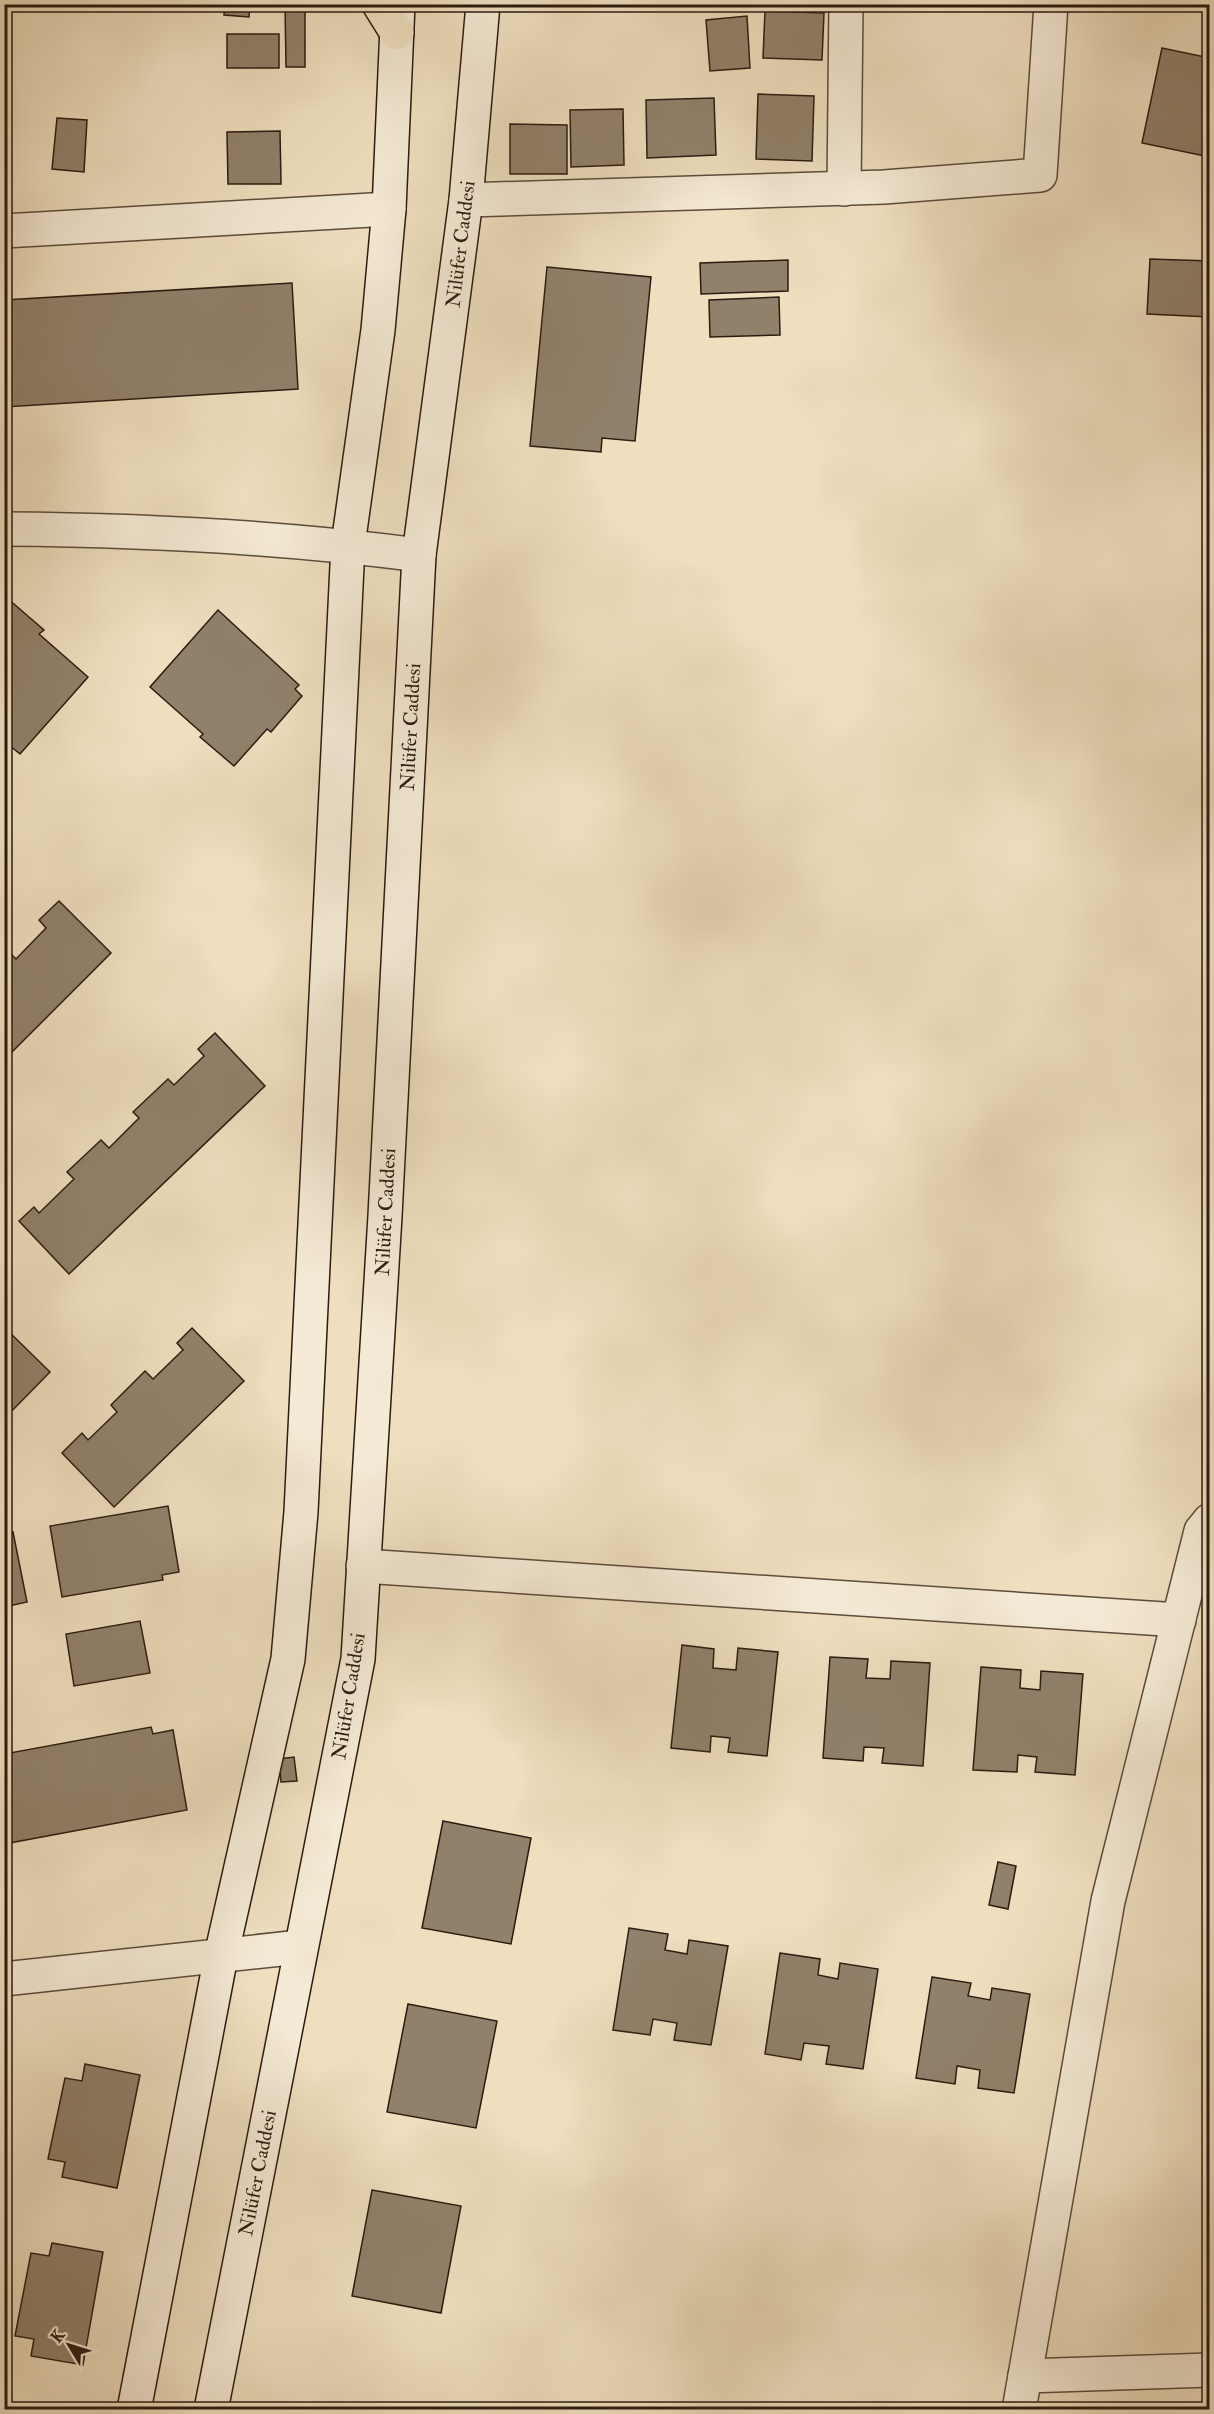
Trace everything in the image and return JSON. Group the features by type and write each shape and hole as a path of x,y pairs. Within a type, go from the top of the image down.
{"main road":[{"path":"379,4 398,19"}],"street":[{"path":"481,19 503,4"},
{"path":"843,189 846,4"},
{"path":"466,200 843,189 1040,176 1051,4"},
{"path":"134,2409 221,1956 288,1659 301,1512 348,546 378,330 389,209 398,19"},
{"name":"Nilüfer Caddesi","path":"211,2409 358,1659 385,1216 419,555 466,200 481,19"},
{"path":"4,231 389,209"},
{"path":"4,529 123,530 348,546 419,555"},
{"path":"1019,2409 1108,1901 1201,1531 1209,1520"},
{"path":"363,1566 1179,1620"},
{"path":"4,1979 300,1947"},
{"path":"1025,2376 1209,2370"}],"building":[{"path":"225,4 250,4 249,17 224,15"},
{"path":"285,4 294,4 294,9 305,9 305,67 286,67"},
{"path":"765,11 824,13 822,60 763,58"},
{"path":"747,16 750,68 710,71 706,20"},
{"path":"227,34 279,34 279,68 227,68"},
{"path":"1162,48 1210,58 1210,157 1142,143"},
{"path":"758,94 814,96 812,161 756,159"},
{"path":"714,98 716,155 647,158 646,100"},
{"path":"623,109 624,165 571,167 570,110"},
{"path":"57,118 87,120 84,172 52,169"},
{"path":"510,124 567,125 567,174 510,174"},
{"path":"280,131 281,184 228,184 227,132"},
{"path":"1150,259 1210,261 1210,317 1147,314"},
{"path":"788,260 788,291 701,294 700,263"},
{"path":"547,267 651,277 635,441 602,438 601,452 530,446"},
{"path":"292,283 298,389 4,407 4,300"},
{"path":"779,297 780,335 710,337 709,300"},
{"path":"7,598 44,630 39,634 88,677 20,754 4,741 4,601"},
{"path":"218,610 299,685 295,689 302,696 271,732 267,729 234,766 200,737 203,734 150,687"},
{"path":"59,901 111,953 4,1060 4,955 8,951 16,959 46,928 39,920"},
{"path":"215,1033 265,1086 69,1274 19,1221 34,1207 39,1213 74,1179 67,1172 101,1140 109,1148 139,1118 133,1112 168,1079 174,1085 204,1056 198,1049"},
{"path":"4,1327 50,1372 4,1419"},
{"path":"192,1328 244,1381 114,1507 62,1453 82,1433 88,1440 117,1412 111,1405 145,1371 153,1379 183,1350 177,1343"},
{"path":"168,1506 179,1572 162,1575 163,1580 62,1597 50,1526"},
{"path":"13,1532 27,1602 4,1607 4,1534"},
{"path":"140,1621 150,1673 74,1686 66,1634"},
{"path":"682,1645 714,1649 713,1668 736,1670 738,1648 778,1652 767,1756 728,1752 730,1738 711,1736 710,1752 671,1748"},
{"path":"830,1657 868,1659 866,1678 890,1679 891,1661 930,1663 923,1766 882,1763 884,1748 864,1747 863,1761 823,1758"},
{"path":"981,1667 1021,1670 1020,1688 1040,1690 1041,1671 1083,1674 1075,1775 1035,1772 1037,1757 1018,1755 1017,1772 973,1770"},
{"path":"151,1727 153,1734 173,1730 187,1810 4,1844 4,1754"},
{"path":"294,1757 297,1781 281,1782 279,1759"},
{"path":"443,1821 531,1838 511,1944 422,1928"},
{"path":"998,1862 1016,1866 1008,1909 989,1905"},
{"path":"629,1928 668,1934 665,1950 687,1954 689,1940 728,1946 711,2045 674,2040 677,2023 653,2019 650,2035 613,2030"},
{"path":"780,1953 820,1959 818,1975 838,1979 840,1963 878,1969 863,2069 826,2064 829,2046 804,2043 801,2060 765,2054"},
{"path":"932,1977 971,1983 968,1996 990,2000 992,1988 1030,1994 1014,2093 978,2088 980,2070 957,2066 955,2084 916,2078"},
{"path":"408,2004 497,2021 476,2128 387,2112"},
{"path":"85,2064 140,2075 117,2188 62,2177 65,2162 48,2159 65,2078 82,2081"},
{"path":"372,2190 461,2206 441,2313 352,2296"},
{"path":"52,2243 103,2252 83,2365 31,2356 34,2339 15,2336 31,2253 49,2256"}]}
